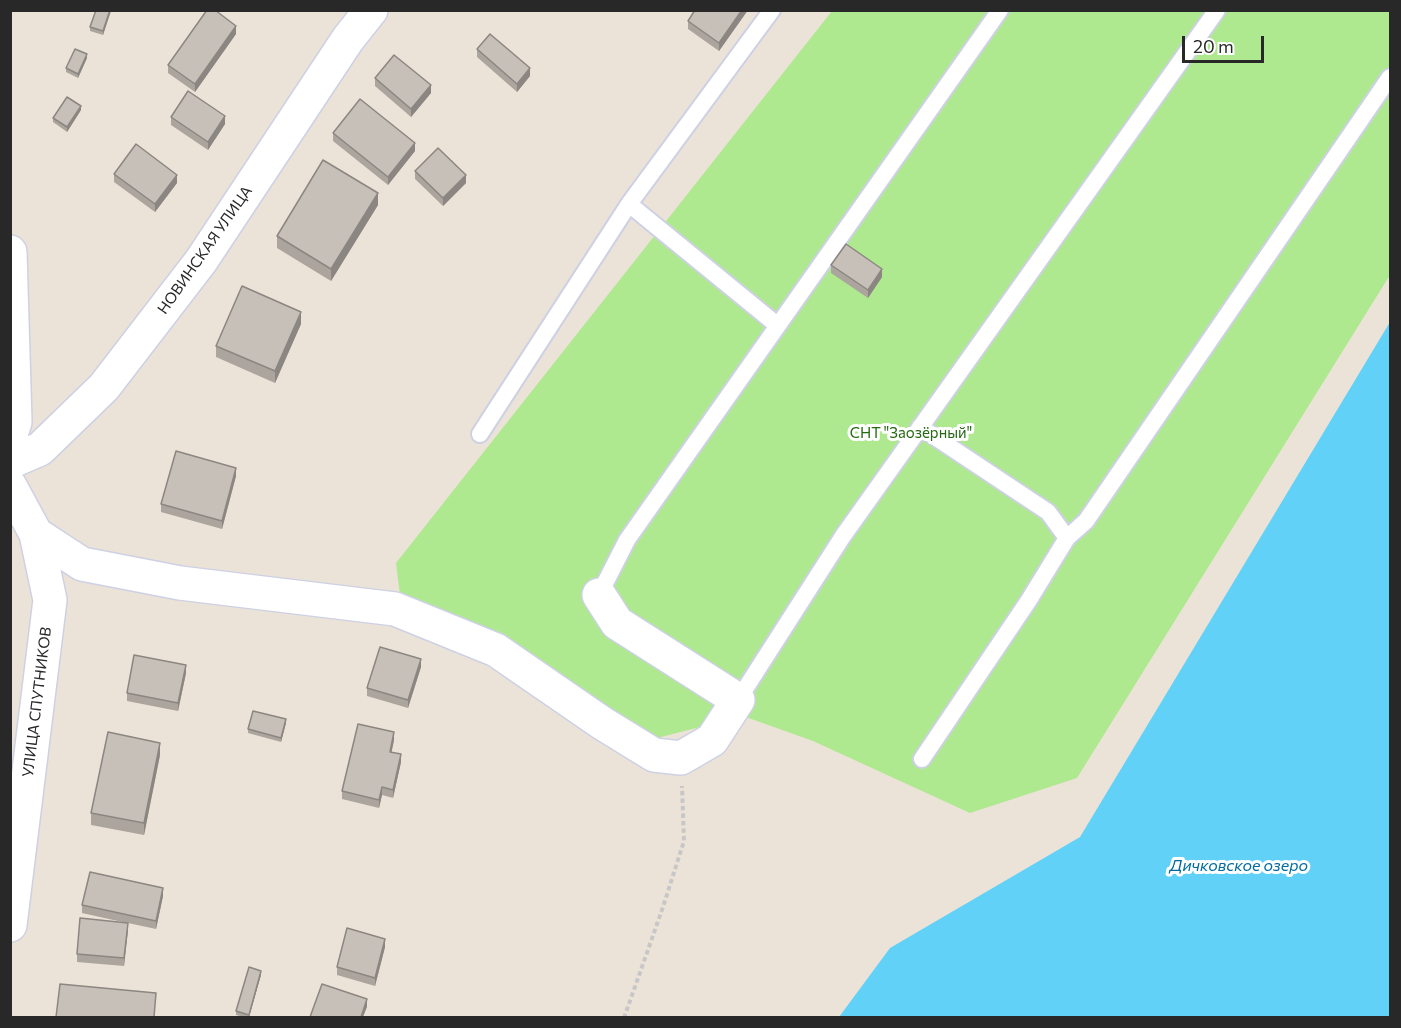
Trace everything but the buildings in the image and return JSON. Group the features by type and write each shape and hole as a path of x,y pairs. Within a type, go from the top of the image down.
{"street":[{"name":"НОВИНСКАЯ УЛИЦА","path":"10,462 40,448 104,387 201,261 348,39 371,10"},
{"path":"10,252 15,422 10,437"},
{"name":"УЛИЦА СПУТНИКОВ","path":"10,486 36,534 50,600 10,925"},
{"path":"36,534 82,564 180,583 394,609 496,650 602,723 654,755 681,758 712,740 738,700 617,623 599,595"}],"lane":[{"path":"480,435 629,204 772,10"},
{"path":"599,595 627,540 1000,10"},
{"path":"738,700 843,536 1217,10"},
{"path":"922,759 1029,600 1067,538 1086,521 1390,77"},
{"path":"629,204 777,325"},
{"path":"920,427 1048,512 1067,538"}],"path":[{"path":"624,1017 684,841 681,758"}],"green space":[{"name":"СНТ \"Заозёрный\"","path":"832,11 1390,11 1390,275 1077,778 970,813 813,741 743,716 657,738 494,634 400,595 396,563"}],"water":[{"name":"Дичковское озеро","path":"1390,322 1390,1017 839,1017 890,948 1080,837"}]}
